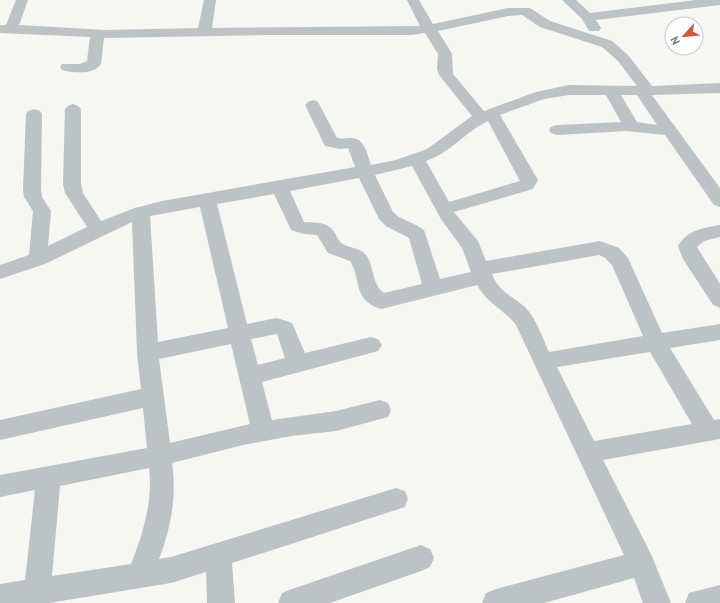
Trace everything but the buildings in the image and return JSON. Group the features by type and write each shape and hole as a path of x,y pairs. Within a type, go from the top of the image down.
{"street":[{"path":"22,0 5,29 97,34 412,31 508,12 525,12 554,28 597,40 616,50 623,58 670,131 720,201"},
{"path":"204,33 210,0"},
{"path":"414,0 445,54 446,58 443,69 446,75 486,115 529,180 526,185 519,188 444,209"},
{"path":"568,0 588,18 593,27 597,40"},
{"path":"588,18 672,3 720,1"},
{"path":"67,67 81,68 94,64 97,34"},
{"path":"0,272 17,268 38,259 117,220 163,206 280,187 417,160 444,146 486,115 555,91 644,91 720,88"},
{"path":"611,91 628,119 629,123 626,126"},
{"path":"313,105 331,142 340,144 352,143 357,147 364,171 384,215 389,221 412,230 417,235 433,289"},
{"path":"73,109 72,184 74,193 97,229"},
{"path":"34,114 32,190 33,197 42,211 38,259"},
{"path":"556,130 626,126 670,131"},
{"path":"417,160 453,225 471,246 481,273 494,295 518,313 524,321 587,453 642,563 657,603"},
{"path":"280,187 297,226 305,229 321,229 327,234 332,247 339,251 355,254 359,260 370,292 375,298 381,301 433,289 481,273 600,248 609,250 616,255 621,263 656,343 714,430 587,453"},
{"path":"206,200 263,431"},
{"path":"140,576 153,542 162,499 162,476 148,353 141,212"},
{"path":"720,231 697,236 690,240 687,246 690,254 720,300"},
{"path":"148,353 277,326 285,329 298,363"},
{"path":"544,361 656,343 717,337"},
{"path":"249,376 371,345"},
{"path":"0,430 154,396"},
{"path":"0,486 159,456 263,431 336,421 380,410"},
{"path":"37,592 49,476"},
{"path":"0,598 172,570 396,499"},
{"path":"218,556 221,603"},
{"path":"292,603 421,558"},
{"path":"496,603 642,563"},
{"path":"699,603 720,598"}]}
